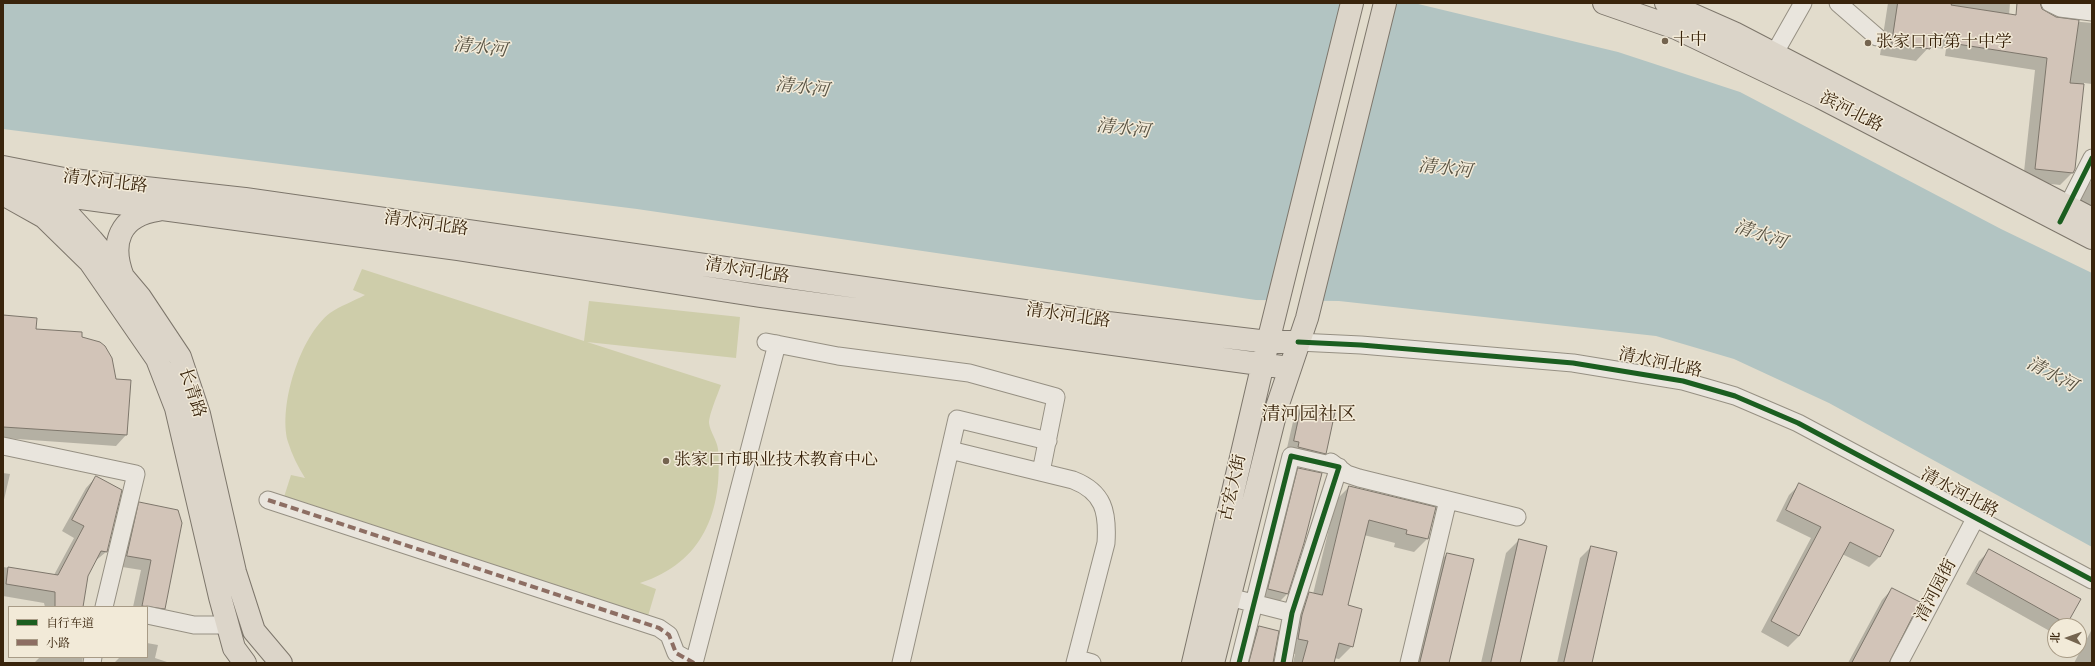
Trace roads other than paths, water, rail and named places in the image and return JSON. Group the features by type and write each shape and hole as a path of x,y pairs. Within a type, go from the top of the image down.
{"main road":[{"name":"古宏大街","path":"1193,663 1262,364 1352,3"},
{"name":"古宏大街","path":"1213,663 1268,445 1289,368 1307,318 1385,3"},
{"name":"滨河北路","path":"1604,3 1769,62"},
{"name":"滨河北路","path":"1666,3 1691,13 1769,62 1820,97 2064,214 2092,238"},
{"name":"长青路","path":"7,174 44,193 63,209 140,297 180,357 199,414 235,572 254,631 281,663"},
{"name":"清水河北路","path":"7,174 245,199 862,289 1108,323 1268,342 1298,342"},
{"name":"清水河北路","path":"44,193 458,249 768,297 1289,368"},
{"name":"长青路","path":"3,194 44,217 90,262 157,359 176,408 234,648 246,663"},
{"path":"124,278 117,260 118,243 124,228 132,218 144,212 161,209"},
{"name":"滨河北路","path":"2064,214 2092,219"}],"street":[{"path":"1769,62 1802,3"},
{"path":"1838,3 1877,37"},
{"path":"2050,3 2060,8 2092,12"},
{"path":"2064,214 2092,158"},
{"name":"清水河北路","path":"1298,342 1361,345 1573,363 1683,381 1736,396 1798,423 1975,519 2092,580"},
{"path":"268,500 659,628 669,635 676,653 694,663 771,343 838,356 970,373 1056,397 1041,472"},
{"path":"901,663 957,420 1048,441"},
{"path":"1268,445 1327,458 1347,474 1359,478 1517,517"},
{"path":"3,446 136,474 106,606"},
{"path":"950,450 1041,472 1084,485 1094,493 1103,506 1107,522 1106,543 1082,662"},
{"path":"1239,663 1291,456 1339,467"},
{"path":"1283,663 1292,613 1339,467"},
{"path":"1409,663 1448,500"},
{"name":"清河园街","path":"1899,663 1975,519"},
{"path":"1229,597 1292,613"},
{"path":"148,615 194,626 228,625"},
{"path":"246,663 266,645"}],"water":[{"name":"清水河","path":"3,3 1414,3 1618,52 1740,92 2001,229 2092,273 2092,547 1829,403 1734,359 1656,336 1339,301 1256,300 637,209 3,129"}],"place":[{"name":"十中","path":"1665,41"},
{"name":"张家口市第十中学","path":"1868,43"},
{"name":"张家口市职业技术教育中心","path":"666,461"}],"district":[{"name":"清河园社区","path":"1309,416"}]}
